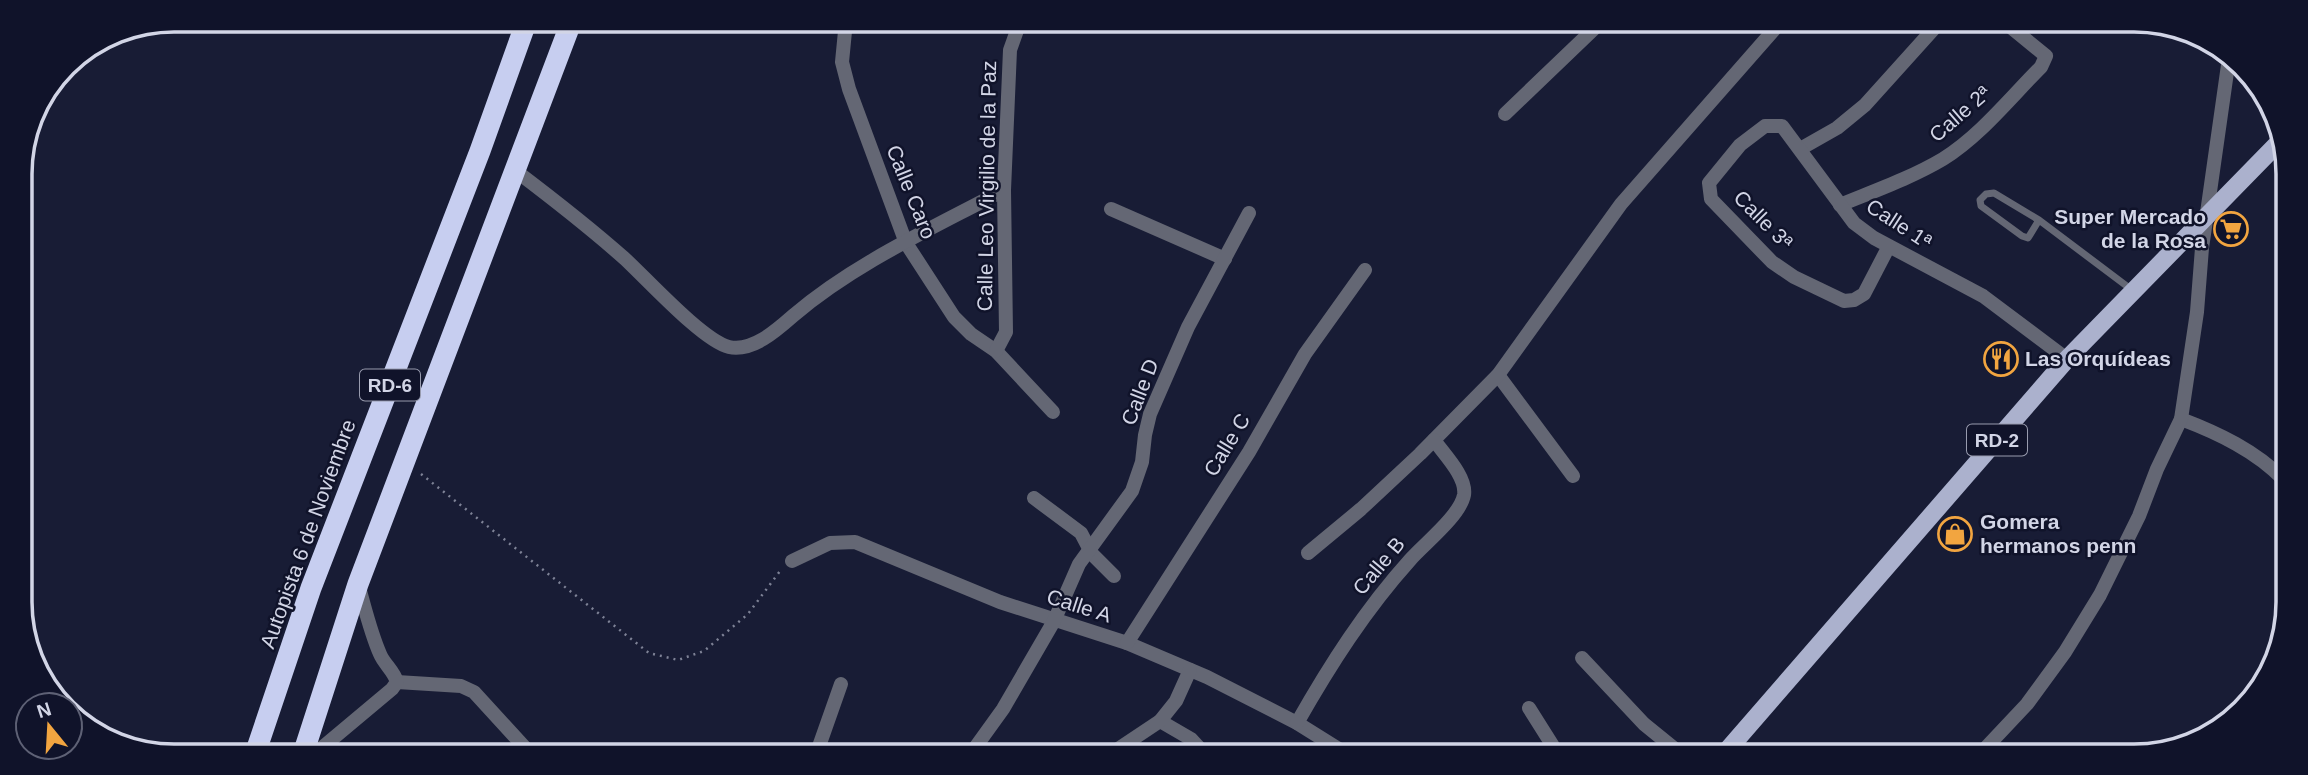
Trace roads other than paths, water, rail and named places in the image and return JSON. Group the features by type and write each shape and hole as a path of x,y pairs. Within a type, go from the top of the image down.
{"highway":[{"name":"Autopista 6 de Noviembre","path":"258,744 311,588 480,151 523,32"},
{"name":"RD-6","path":"306,744 358,584 568,32"}],"main road":[{"name":"RD-2","path":"1733,743 2067,359 2274,147"}],"street":[{"name":"Calle Caro","path":"845,32 842,62 905,243 954,317 971,334 996,351 1053,412"},
{"name":"Calle Leo Virgilio de la Paz","path":"996,351 1006,332 1004,190 1010,50 1016,32"},
{"path":"1505,114 1591,32"},
{"path":"1308,553 1361,509 1498,375 1621,204 1772,32"},
{"path":"1800,149 1837,128 1865,105 1931,32"},
{"name":"Calle 2ª","path":"1840,205 1908,177 1966,142 2041,67 2046,56 2017,32"},
{"path":"1990,743 2027,704 2065,652 2100,595 2181,419 2197,312 2206,214 2228,67"},
{"name":"Calle 1ª","path":"1709,183 1740,145 1765,126 1782,126 1854,223 1889,246 1983,296 2067,359"},
{"path":"516,171 624,258 713,341 727,347 741,347 759,341 821,292 1004,190"},
{"name":"Calle 3ª","path":"1709,183 1711,199 1772,262 1794,277 1844,301 1854,300 1864,294 1889,246"},
{"path":"1111,209 1225,259"},
{"name":"Calle D","path":"978,744 1003,709 1054,621 1079,564 1127,498 1137,479 1150,415 1188,327 1249,213"},
{"name":"Calle C","path":"1127,643 1249,452 1305,354 1365,270"},
{"path":"1498,375 1573,475"},
{"path":"2181,419 2225,436 2276,471"},
{"name":"Calle B","path":"1297,723 1339,652 1377,598 1446,523 1462,500 1463,483 1434,440"},
{"path":"1034,498 1081,533 1092,554 1114,576"},
{"name":"Calle A","path":"792,561 830,543 855,542 1000,602 1127,643 1190,670 1297,723 1330,743"},
{"path":"358,584 372,635 382,659 397,682"},
{"path":"1581,659 1644,724 1668,743"},
{"path":"1126,744 1160,721 1176,701 1190,670"},
{"path":"327,744 373,706 397,682 461,687 474,692 521,744"},
{"path":"821,744 841,684"},
{"path":"1529,708 1551,743"},
{"path":"1160,721 1195,743"}],"lane":[{"path":"2039,220 2028,238 2022,236 1981,206 1980,200 1986,194 1994,192 2039,220 2132,290"}],"place":[{"name":"Super Mercado de la Rosa","path":"2231,229"},
{"name":"Las Orquídeas","path":"2001,359"},
{"name":"Gomera hermanos penn","path":"1955,534"}]}
